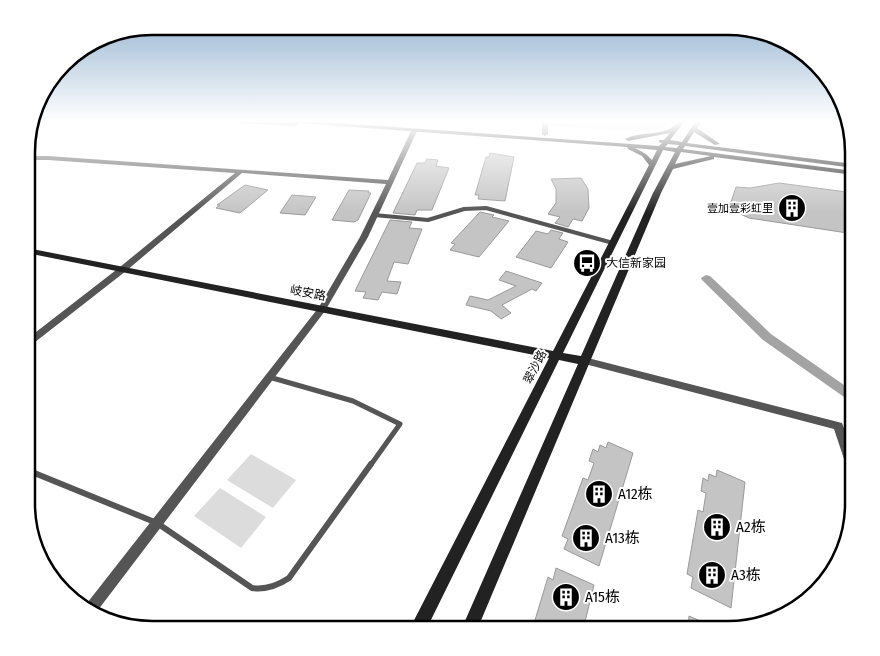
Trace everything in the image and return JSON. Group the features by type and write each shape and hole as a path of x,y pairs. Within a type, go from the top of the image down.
{"main road":[{"path":"639,152 652,165"},
{"name":"翠沙路","path":"422,621 659,152"},
{"path":"472,621 657,192 679,152"},
{"path":"719,152 845,165"},
{"path":"671,167 730,153 845,172"},
{"name":"岐安路","path":"35,252 584,361"}],"street":[{"path":"94,605 322,309 364,237 404,152"},
{"path":"35,158 390,182"},
{"path":"35,338 241,171"},
{"path":"584,361 838,426 845,444"}],"lane":[{"path":"374,215 428,220 464,209 486,208 613,243"},
{"path":"35,473 157,522 252,588 267,589 275,587 289,578 400,424 353,401 269,377"}],"shaded area":[{"path":"251,454 296,480 273,508 227,480"},
{"path":"220,488 266,517 241,548 194,516"}],"building":[{"path":"490,153 514,157 505,201 478,199 479,195 475,195 486,157 489,157"},
{"path":"427,159 438,160 436,166 449,168 432,210 417,210 415,215 393,213 417,163 425,163"},
{"path":"581,178 588,189 589,208 582,221 573,219 568,227 555,223 560,217 548,214 556,203 556,189 551,179"},
{"name":"壹加壹彩虹里","path":"779,183 845,192 845,233 749,218 732,210 730,205 736,187 750,188"},
{"path":"245,185 268,190 240,213 216,208 220,205 217,205"},
{"path":"349,190 369,191 368,193 371,193 358,220 354,222 332,220"},
{"path":"292,195 316,197 305,215 280,213"},
{"path":"480,212 509,221 479,257 450,250 455,244 451,243"},
{"path":"390,220 412,222 409,228 422,229 408,264 394,262 387,281 401,282 397,294 382,292 378,300 363,298 366,292 355,291"},
{"path":"551,230 563,233 559,239 568,242 551,268 516,257 536,231 548,234"},
{"path":"506,271 542,283 536,291 532,289 502,305 511,313 501,319 491,311 466,305 470,296 488,300 516,286 499,280"},
{"path":"608,442 633,453 599,566 564,549 568,539 562,536 583,478 588,480 594,463 589,461 593,449 598,452 600,445 606,448"},
{"path":"717,470 745,482 731,608 691,588 693,577 687,574 698,510 703,512 706,493 701,491 703,478 708,481 709,474 716,477"},
{"name":"A15栋","path":"556,568 594,585 585,621 535,621 548,577 553,580"},
{"path":"689,616 700,621 689,621"}],"waterway":[{"path":"706,278 767,337 845,393"}],"place":[{"name":"壹加壹彩虹里","path":"792,208"},
{"name":"大信新家园","path":"587,263"},
{"name":"A12栋","path":"599,494"},
{"name":"A2栋","path":"717,527"},
{"name":"A13栋","path":"586,538"},
{"name":"A3栋","path":"712,575"},
{"name":"A15栋","path":"566,597"}]}
